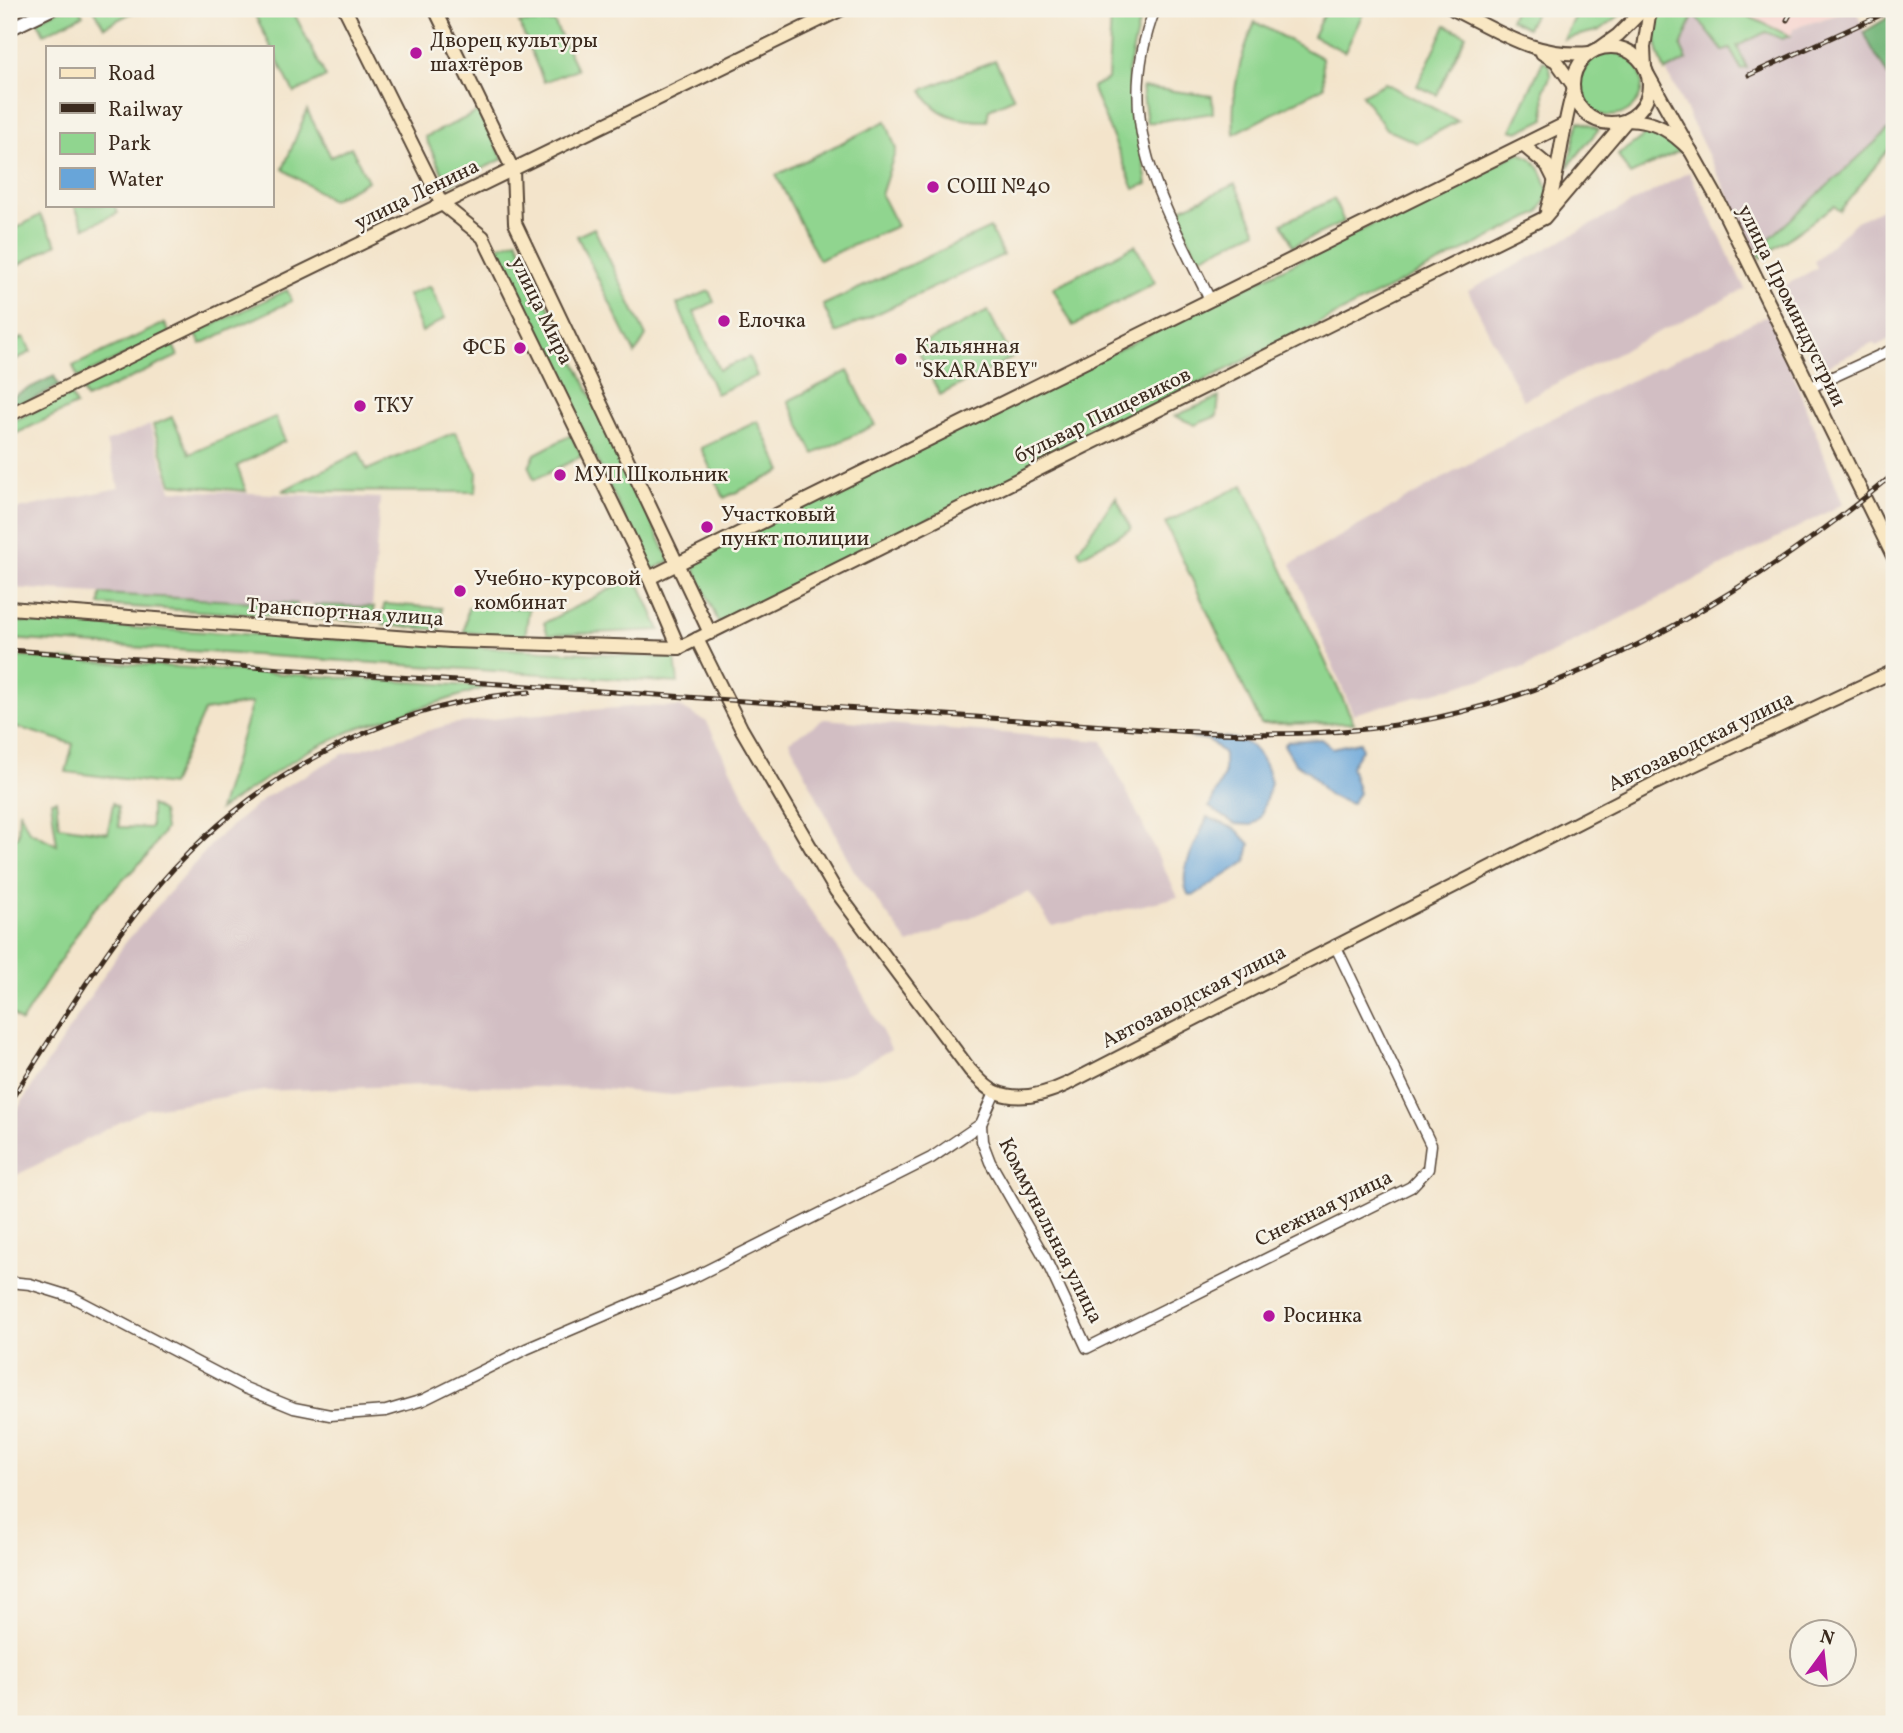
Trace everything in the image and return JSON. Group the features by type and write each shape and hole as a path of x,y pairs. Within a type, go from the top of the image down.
{"main road":[{"name":"улица Мира","path":"345,9 442,204 483,237 649,578 679,648"},
{"name":"улица Мира","path":"435,9 513,170 514,223 710,633"},
{"name":"улица Ленина","path":"9,415 842,9"},
{"path":"1452,9 1524,46 1563,54 1608,47 1630,52 1647,71"},
{"path":"1544,218 1556,184 1563,125 1577,66 1618,35 1644,9"},
{"name":"бульвар Пищевиков","path":"679,648 1544,218 1643,103 1647,71 1644,47 1650,9"},
{"path":"1536,49 1556,61 1573,88 1577,102 1593,119 1604,123 1647,120 1662,125 1691,151"},
{"name":"улица Проминдустрии","path":"1647,71 1691,151 1811,387 1894,558"},
{"path":"649,578 1563,125"},
{"path":"1524,146 1548,165 1556,184"},
{"name":"Транспортная улица","path":"9,608 450,640 679,648"},
{"path":"697,639 741,728 836,891 970,1070 995,1092"},
{"name":"Автозаводская улица","path":"995,1092 1043,1095 1655,783 1894,671"}],"street":[{"path":"9,29 51,9"},
{"path":"1155,9 1143,48 1138,84 1143,152 1154,186 1210,300"},
{"path":"1811,387 1894,349"},
{"name":"Снежная улица","path":"1087,1348 1411,1187 1428,1169 1431,1145 1335,945"},
{"name":"Коммунальная улица","path":"995,1092 981,1124 982,1141 990,1162 1045,1258 1087,1348"},
{"path":"9,1282 30,1284 72,1297 245,1388 294,1408 330,1415 386,1411 423,1400 526,1349 694,1277 932,1158 981,1124"}],"shaded area":[{"path":"1662,9 1733,9 1790,36 1794,28 1856,9 1864,32 1894,87 1894,125 1756,251 1657,52 1655,23"},
{"path":"1733,9 1853,9 1794,28 1790,36"},
{"path":"1689,172 1745,289 1523,400 1468,291"},
{"path":"1894,203 1894,337 1876,346 1874,343 1818,370 1780,288 1817,268 1814,261 1857,221"},
{"path":"1770,314 1843,504 1524,668 1353,714 1291,564 1532,428"},
{"path":"150,425 171,490 380,498 372,608 9,588 9,511 119,488 106,442"},
{"path":"642,706 680,707 707,722 779,866 843,956 891,1049 852,1071 820,1082 672,1095 594,1088 424,1085 263,1091 146,1109 9,1179 9,1122 125,943 216,839 266,797 343,754 452,724"},
{"path":"824,719 1102,741 1178,897 1052,926 1029,892 909,944 853,869 789,741"}],"green space":[{"path":"61,9 80,9 83,15 44,34 37,20"},
{"path":"94,9 139,9 104,27"},
{"path":"252,9 292,9 326,77 294,93 273,46 270,46"},
{"path":"1117,9 1142,9 1128,72 1147,184 1134,189 1092,87 1108,79 1111,12"},
{"path":"1326,9 1365,9 1345,52 1313,36"},
{"path":"1515,9 1537,9 1527,28 1510,19"},
{"path":"1579,9 1628,9 1600,30 1564,39"},
{"path":"1662,9 1733,9 1790,36 1782,39 1766,32 1737,46 1747,68 1741,69 1730,49 1723,51 1694,14 1681,47 1687,60 1665,71 1656,40"},
{"path":"1894,14 1894,87 1864,32"},
{"path":"554,22 577,69 544,82 519,23"},
{"path":"1255,22 1322,58 1324,87 1234,134 1237,76"},
{"path":"1446,25 1466,35 1437,95 1417,86"},
{"path":"1610,52 1628,58 1636,66 1642,84 1636,102 1628,110 1610,116 1592,110 1584,102 1578,84 1584,66 1592,58"},
{"path":"995,60 1014,98 989,109 987,121 967,120 949,115 933,106 922,90"},
{"path":"1543,61 1549,63 1551,75 1544,90 1545,119 1518,132 1511,130"},
{"path":"1385,83 1458,121 1417,143 1386,129 1362,95"},
{"path":"1142,87 1212,96 1213,113 1147,123"},
{"path":"307,110 331,157 351,147 368,181 331,200 283,169"},
{"path":"480,111 503,159 448,185 425,137"},
{"path":"886,121 896,149 881,195 897,226 819,260 776,175"},
{"path":"1579,121 1599,129 1567,168"},
{"path":"1894,125 1894,142 1840,211 1834,206 1761,258 1756,251"},
{"path":"1654,128 1670,132 1680,151 1630,175 1618,155"},
{"path":"1518,153 1535,162 1547,185 1549,192 1539,213 719,624 691,560"},
{"path":"1235,184 1257,231 1198,258 1176,211"},
{"path":"1334,199 1344,222 1293,246 1282,223"},
{"path":"74,206 114,206 118,213 85,228"},
{"path":"40,215 57,244 9,270 9,232"},
{"path":"594,228 646,336 635,354 577,236"},
{"path":"990,228 1003,255 836,333 823,305"},
{"path":"517,240 670,561 650,571 495,248"},
{"path":"1135,245 1155,283 1073,326 1053,288"},
{"path":"430,286 445,318 422,332 408,295"},
{"path":"287,290 292,301 201,344 195,333"},
{"path":"709,291 714,302 694,312 719,370 749,357 757,376 716,394 677,304"},
{"path":"988,311 1012,358 940,395 916,347"},
{"path":"165,323 170,334 78,378 73,366"},
{"path":"24,337 31,352 9,363 9,344"},
{"path":"173,345 178,356 86,399 81,388"},
{"path":"848,371 875,425 814,454 788,401"},
{"path":"54,376 59,386 9,411 9,398"},
{"path":"70,394 76,405 9,437 9,423"},
{"path":"1219,397 1217,416 1195,425 1175,416"},
{"path":"172,417 190,454 275,417 285,441 237,466 246,491 172,484 153,425"},
{"path":"758,421 782,471 724,498 701,448"},
{"path":"455,432 477,472 476,492 282,491 359,452 367,470"},
{"path":"571,435 582,456 534,480 529,467 535,454"},
{"path":"1243,485 1354,723 1261,724 1165,523"},
{"path":"1116,497 1131,529 1081,556 1078,550"},
{"path":"636,576 660,630 548,635 544,623"},
{"path":"101,594 297,604 297,617 100,605"},
{"path":"384,604 442,608 440,630 383,625"},
{"path":"314,605 374,607 374,621 314,619"},
{"path":"468,607 529,608 525,637 464,632"},
{"path":"9,621 675,658 678,683 9,639"},
{"path":"9,656 487,687 357,728 306,752 219,810 252,703 204,711 171,785 66,772 73,744 17,727 9,732"},
{"path":"56,800 59,826 108,833 113,803 118,807 119,827 151,828 151,805 162,812 165,829 147,856 91,912 21,1022 9,1011 9,836 12,840 18,836 19,810 29,831 57,845 51,801"}],"water":[{"path":"1190,737 1230,738 1251,746 1259,754 1271,783 1260,818 1252,825 1235,824 1209,807 1224,775 1224,754 1209,740"},
{"path":"1321,739 1332,748 1360,742 1362,749 1351,767 1359,793 1351,804 1328,795 1309,772 1295,763 1284,745 1289,741"},
{"path":"1207,817 1236,829 1250,844 1246,862 1193,896 1188,894 1185,875 1190,855"}],"railway":[{"path":"1787,20 1793,9"},
{"path":"1749,75 1894,9"},
{"path":"9,650 1177,731 1242,734 1339,731 1403,724 1497,702 1559,680 1619,654 1736,589 1844,514 1894,474"},
{"path":"9,1103 76,998 130,921 186,855 227,818 271,785 318,756 368,732 420,713 473,700 529,692"}],"place":[{"name":"Дворец культуры шахтёров","path":"416,53"},
{"name":"СОШ №40","path":"933,187"},
{"name":"Елочка","path":"724,321"},
{"name":"ФСБ","path":"520,348"},
{"name":"Кальянная \"SKARABEY\"","path":"901,359"},
{"name":"ТКУ","path":"360,406"},
{"name":"МУП Школьник","path":"560,475"},
{"name":"Участковый пункт полиции","path":"707,527"},
{"name":"Учебно-курсовой комбинат","path":"460,591"},
{"name":"Росинка","path":"1269,1316"}]}
